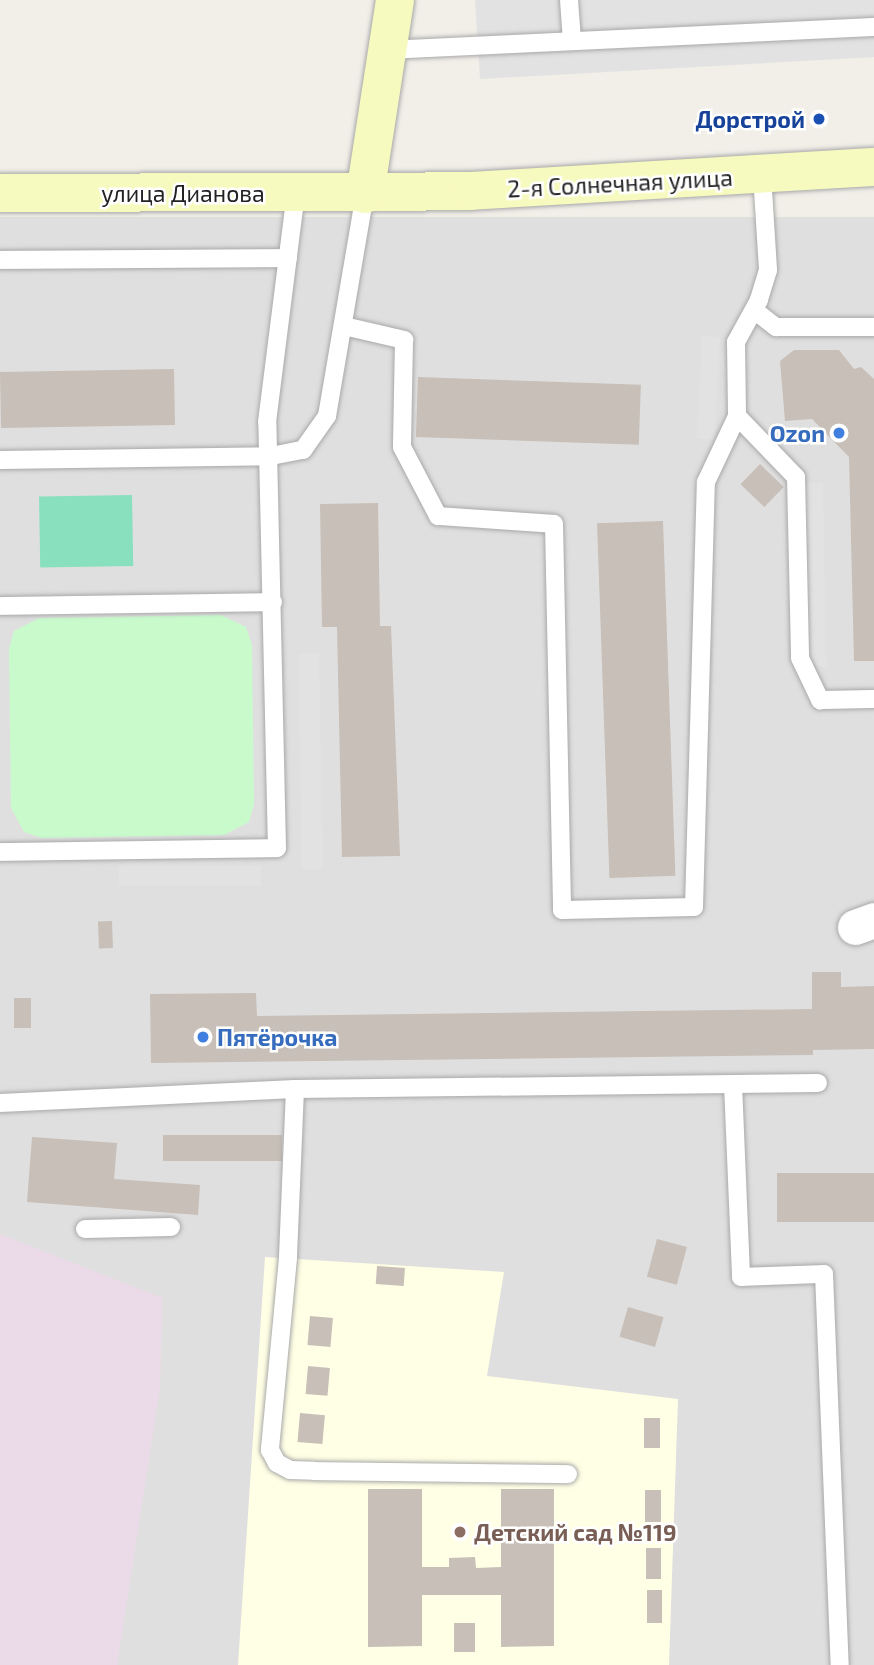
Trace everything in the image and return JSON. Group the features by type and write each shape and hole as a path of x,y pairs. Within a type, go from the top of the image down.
{"main road":[{"path":"365,194 385,50 395,0"},
{"name":"2-я Солнечная улица","path":"365,194 874,167"},
{"name":"улица Дианова","path":"0,193 365,194"}],"lane":[{"path":"569,0 572,41"},
{"path":"385,50 874,27"},
{"path":"344,326 404,340 402,447 438,516 554,524 562,909 694,907 706,482 737,416 736,342 754,310 768,270 762,174"},
{"path":"0,852 277,848 271,456 267,422 296,193"},
{"path":"0,460 271,456 303,450 327,416 365,194"},
{"path":"0,260 288,258"},
{"path":"754,310 776,327 874,327"},
{"path":"737,416 796,477 800,658 820,700 874,699"},
{"path":"0,606 273,602"},
{"path":"0,1103 295,1089 818,1083"},
{"path":"733,1084 741,1277 824,1274 840,1665"},
{"path":"295,1089 288,1258 270,1450 277,1463 290,1470 314,1471 568,1474"},
{"path":"85,1229 171,1227"}],"shaded area":[{"path":"475,0 874,0 874,57 480,79"},
{"path":"0,217 874,217 874,1665 0,1665"},
{"path":"702,336 720,337 715,440 697,439"},
{"path":"803,483 823,483 826,667 806,667"},
{"path":"298,653 319,653 323,869 302,869"},
{"path":"119,866 261,866 261,886 119,886"},
{"path":"0,1234 162,1298 160,1388 117,1665 0,1665"},
{"name":"Детский сад №119","path":"265,1257 504,1272 487,1376 678,1399 669,1665 238,1665"}],"green space":[{"path":"132,495 133,566 40,568 39,497"},
{"path":"221,615 246,627 252,645 254,804 249,822 224,835 42,838 24,832 11,808 9,648 14,631 39,618"}],"building":[{"path":"794,350 839,350 854,369 861,367 874,379 874,661 854,661 849,457 812,419 785,421 780,361"},
{"path":"174,369 175,425 1,428 0,372"},
{"path":"418,377 641,385 639,445 416,437"},
{"path":"760,464 784,487 764,507 741,484"},
{"path":"378,503 380,626 391,626 400,856 342,857 337,627 322,627 320,504"},
{"path":"663,521 675,876 609,878 597,523"},
{"path":"98,921 112,921 113,948 99,948"},
{"path":"812,972 841,972 841,987 874,986 874,1049 813,1050 813,1055 151,1063 150,994 256,993 257,1016 812,1009"},
{"path":"14,998 31,998 31,1028 14,1028"},
{"path":"163,1135 282,1135 282,1161 163,1161"},
{"path":"32,1137 117,1143 114,1179 200,1185 198,1215 27,1202"},
{"path":"777,1173 874,1173 874,1222 777,1222"},
{"path":"657,1239 687,1247 677,1285 647,1277"},
{"path":"377,1266 405,1268 404,1286 376,1284"},
{"path":"628,1307 664,1317 655,1347 619,1337"},
{"path":"310,1316 333,1318 330,1347 307,1345"},
{"path":"308,1366 330,1368 327,1396 306,1394"},
{"path":"300,1413 325,1415 322,1444 297,1442"},
{"path":"644,1418 660,1418 660,1448 644,1448"},
{"path":"368,1489 422,1489 422,1567 449,1567 449,1558 475,1557 476,1568 501,1567 501,1489 554,1489 554,1646 501,1647 501,1595 422,1595 422,1646 368,1647"},
{"path":"645,1490 661,1490 661,1522 645,1522"},
{"path":"646,1548 661,1548 661,1579 646,1579"},
{"path":"647,1590 662,1590 662,1623 647,1623"},
{"path":"454,1623 475,1623 475,1652 454,1652"}],"place":[{"name":"Дорстрой","path":"819,119"},
{"name":"Ozon","path":"839,433"},
{"name":"Пятёрочка","path":"203,1037"},
{"name":"Детский сад №119","path":"460,1532"}]}
